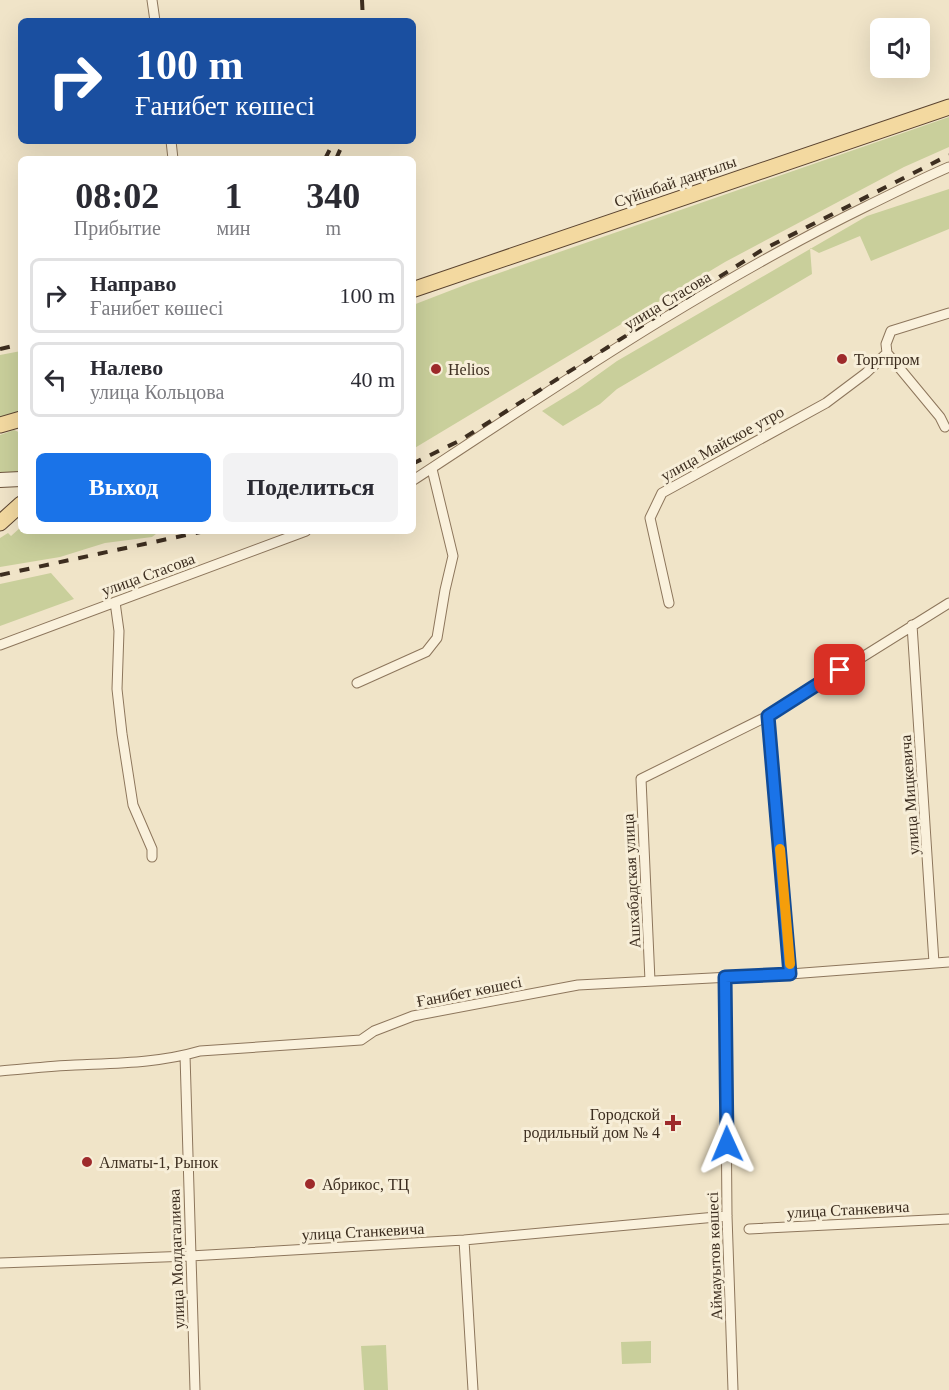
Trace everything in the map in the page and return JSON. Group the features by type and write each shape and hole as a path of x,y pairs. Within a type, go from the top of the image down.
{"main road":[{"name":"Сүйінбай даңғылы","path":"416,289 949,107"},
{"path":"0,480 18,479"},
{"path":"0,523 18,507"}],"street":[{"path":"152,0 155,18"},
{"name":"улица Стасова","path":"416,478 606,354 747,270 823,227 949,167"},
{"path":"945,428 940,417 887,353 886,344 891,332 949,313"},
{"name":"улица Майское утро","path":"669,603 650,518 662,494 826,403 866,373 887,353"},
{"path":"357,683 426,652 437,638 453,556 432,468"},
{"name":"улица Стасова","path":"0,645 298,534"},
{"path":"115,602 119,631 117,689 122,734 133,805 152,849 152,857"},
{"path":"790,974 768,716 949,603"},
{"name":"улица Мицкевича","path":"912,625 934,963"},
{"name":"Ашхабадская улица","path":"650,981 641,779 768,716"},
{"name":"Ғанибет көшесі","path":"0,1071 75,1065 119,1065 185,1056 200,1051 361,1040 374,1032 413,1016 578,985 790,974 949,962"},
{"name":"Аймауытов көшесі","path":"725,977 727,1216 733,1390"},
{"name":"улица Молдагалиева","path":"185,1056 195,1390"},
{"name":"улица Станкевича","path":"0,1263 190,1256 464,1240 727,1216"},
{"name":"улица Станкевича","path":"749,1229 949,1220"},
{"path":"464,1240 473,1390"}],"green space":[{"path":"949,117 949,147 904,167 725,262 416,447 416,304 470,283"},
{"path":"949,189 949,229 871,261 860,236 819,253 811,249 867,216"},
{"path":"810,249 812,274 617,389 600,404 563,426 542,411 617,361"},
{"path":"18,352 18,412 0,419 0,355"},
{"path":"14,430 18,432 18,474 0,476 0,435"},
{"path":"18,530 18,534 156,534 152,537 105,543 60,557 0,567 0,538 8,533 11,536"},
{"path":"51,573 74,599 0,626 0,584"},
{"path":"651,1341 651,1363 622,1364 621,1342"},
{"path":"386,1345 388,1390 364,1390 361,1346"}],"railway":[{"path":"362,0 363,18"},
{"path":"326,156 332,144"},
{"path":"337,156 343,144"},
{"path":"416,462 459,441 762,250 949,155"},
{"path":"0,349 18,345"},
{"path":"0,575 191,534"}],"slow traffic":[{"path":"780,849 790,964"}],"place":[{"name":"Торгпром","path":"842,359"},
{"name":"Helios","path":"436,369"},
{"name":"Городской родильный дом № 4","path":"673,1123"},
{"name":"Алматы-1, Рынок","path":"87,1162"},
{"name":"Абрикос, ТЦ","path":"310,1184"}],"route":[{"path":"727,1144 725,977 790,974 768,716 840,670"}]}
